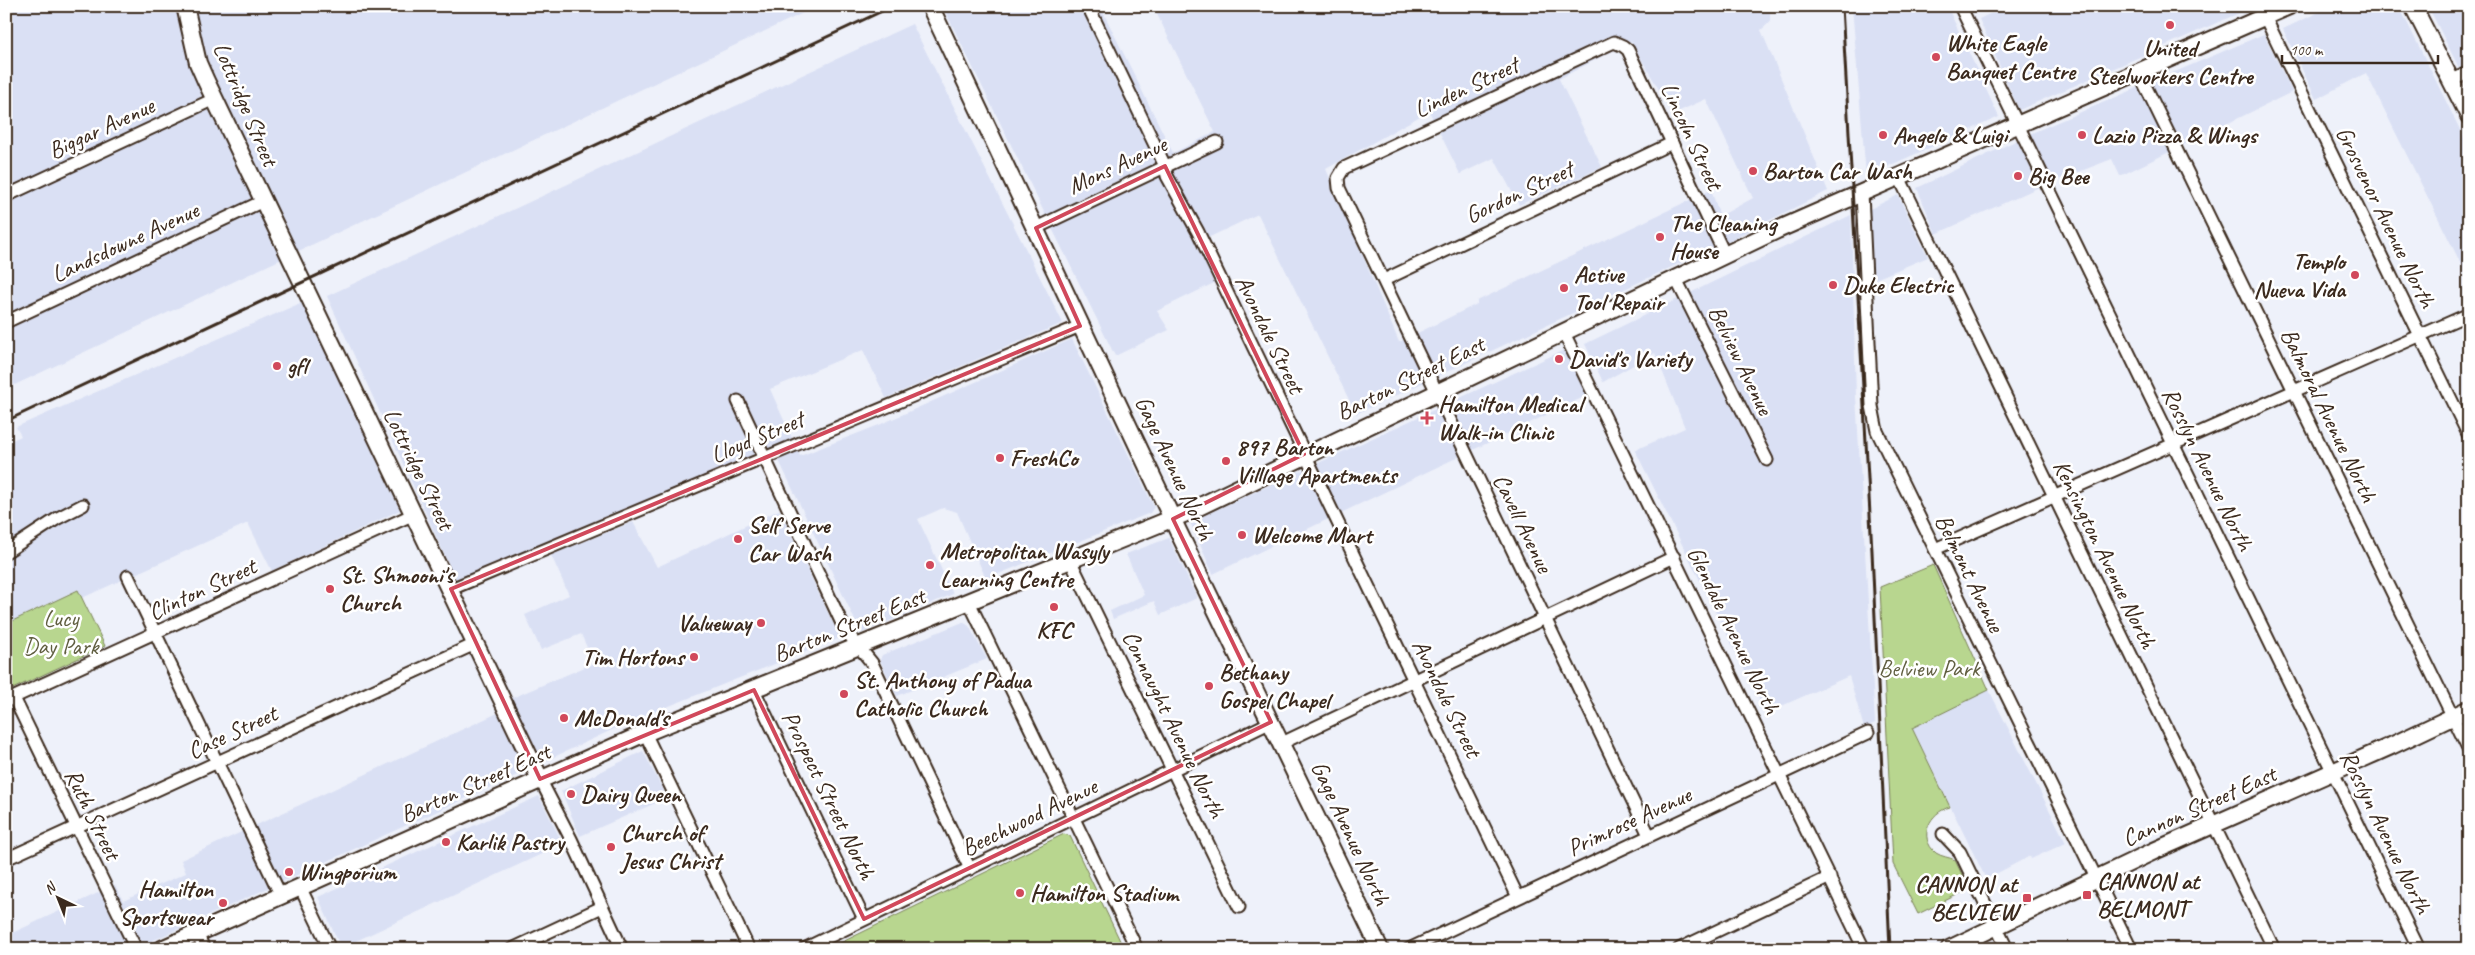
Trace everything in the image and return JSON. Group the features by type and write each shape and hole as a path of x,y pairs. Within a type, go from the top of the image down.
{"main road":[{"name":"Lottridge Street","path":"185,6 198,63 214,99 451,589 475,644 540,779"},
{"name":"Gage Avenue North","path":"930,6 1036,228 1080,326 1380,949"},
{"name":"Barton Street East","path":"162,949 645,733 1173,518 1725,254 2289,6"},
{"path":"2413,6 2469,116"},
{"name":"Cannon Street East","path":"1949,949 2097,878 2469,709"}],"street":[{"name":"Avondale Street","path":"1088,6 1165,166 1167,176 1198,232 1518,897"},
{"name":"Rosslyn Avenue North","path":"1960,6 2419,949"},
{"name":"Grosvenor Avenue North","path":"2265,16 2469,436"},
{"name":"Lincoln Street","path":"1614,42 1628,50 1725,254"},
{"name":"Linden Street","path":"1339,174 1344,168 1614,42"},
{"name":"Balmoral Avenue North","path":"2138,71 2451,717 2469,750"},
{"path":"2451,81 2469,72"},
{"name":"Biggar Avenue","path":"6,196 214,99"},
{"name":"Mons Avenue","path":"1036,228 1217,142"},
{"name":"Gordon Street","path":"1384,280 1672,143"},
{"name":"Cavell Avenue","path":"1339,174 1339,188 1649,835"},
{"name":"Kensington Avenue North","path":"1899,177 2212,825 2274,949"},
{"name":"Belmont Avenue","path":"1862,193 1872,406 1876,431 2131,949"},
{"name":"Landsdowne Avenue","path":"6,322 263,201"},
{"name":"Belview Avenue","path":"1676,279 1766,460"},
{"path":"1935,549 2469,314"},
{"name":"Lloyd Street","path":"451,589 765,456 1080,326"},
{"name":"Glendale Avenue North","path":"1563,331 1864,949"},
{"path":"738,401 845,630 872,663 970,869"},
{"path":"6,552 58,518 83,505"},
{"name":"Clinton Street","path":"10,699 414,514"},
{"path":"1282,743 1674,557"},
{"name":"Connaught Avenue North","path":"1070,560 1239,907"},
{"path":"128,576 281,896"},
{"path":"969,602 1136,949"},
{"name":"Case Street","path":"6,859 475,644"},
{"name":"Prospect Street North","path":"754,690 864,919"},
{"name":"Ruth Street","path":"10,699 136,949"},
{"name":"Beechwood Avenue","path":"804,949 1271,722"},
{"path":"645,733 749,949"},
{"name":"Primrose Avenue","path":"1409,949 1868,733"},
{"name":"Lottridge Street","path":"540,779 571,839 622,949"},
{"path":"1943,834 1960,852 2006,949"},
{"path":"1679,949 1830,878"},
{"path":"300,887 330,949"},
{"path":"512,949 602,907"},
{"path":"197,933 204,949"}],"highlighted area":[{"path":"1165,166 1304,454 1173,519 1271,722 864,919 754,690 540,779 451,589 1080,326 1036,228"}],"shaded area":[{"path":"6,6 818,6 6,389 6,183 12,180 6,169"},
{"path":"953,6 1100,6 1173,153 1215,132 1153,6 1770,6 1770,22 1761,30 1828,191 1732,239 1356,414 1258,214 1195,244 1216,282 1157,311 1169,330 1115,356 945,11","holes":["1631,41 1673,114 1706,99 1753,198 1720,216 1711,190 1477,301 1477,304 1399,342 1326,169 1429,111 1460,174 1494,158 1519,205 1602,167 1559,79"]},
{"path":"1852,6 1947,6 1999,117 1866,176"},
{"path":"2006,6 2255,6 2019,110 1979,19"},
{"path":"2332,6 2399,6 2469,148 2469,280 2366,73 2316,99 2283,29"},
{"path":"2428,6 2469,6 2469,63 2459,68"},
{"path":"912,24 1063,323 886,398 863,350 770,389 800,456 879,425 1072,339 1154,507 1150,513 986,579 957,512 943,508 918,519 953,594 861,633 773,448 456,580 327,296"},
{"path":"2264,34 2292,92 2120,176 2112,159 2037,188 1936,234 1917,188 2034,132"},
{"path":"1898,195 1928,257 1873,280 1868,210"},
{"path":"1851,215 1856,396 1875,723 1864,728 1849,676 1766,713 1635,450 1685,428 1655,353 1603,382 1585,344"},
{"path":"303,302 400,510 272,571 248,523 82,598 77,590 6,624 6,443 21,436 16,427"},
{"path":"1564,350 1588,395 1213,574 1190,522"},
{"path":"779,510 840,638 629,722 541,763 512,698 599,661 597,658 592,659 581,634 541,650 525,615 569,595 551,555 633,522 657,567"},
{"path":"1169,538 1197,598 1160,615 1154,601 1113,619 1110,611 1144,595 1126,554"},
{"path":"963,622 969,626 987,659 897,696 880,660 882,655"},
{"path":"1989,690 2066,843 2031,859 2030,856 1986,879 1912,728"},
{"path":"500,712 526,771 134,949 6,949 6,936 115,885 123,901 186,873 181,860"},
{"path":"643,751 667,798 580,836 561,791"},
{"path":"539,796 563,844 341,948 318,897"}],"green space":[{"name":"Belview Park","path":"1933,565 1989,690 1912,728 1950,807 1937,814 1932,820 1928,826 1927,840 1930,847 1936,853 1955,860 1969,889 1918,914 1893,864 1880,587"},
{"name":"Lucy Day Park","path":"78,590 105,646 6,692 6,624"},
{"name":"Hamilton Stadium","path":"1064,834 1070,836 1124,949 828,949"}],"railway":[{"path":"6,421 893,6"},
{"path":"1842,6 1872,551 1890,949"}],"place":[{"name":"United Steelworkers Centre","path":"2170,25"},
{"name":"White Eagle Banquet Centre","path":"1936,57"},
{"name":"Angelo & Luigi","path":"1883,135"},
{"name":"Lazio Pizza & Wings","path":"2082,135"},
{"name":"Barton Car Wash","path":"1753,171"},
{"name":"Big Bee","path":"2018,176"},
{"name":"The Cleaning House","path":"1660,237"},
{"name":"Templo Nueva Vida","path":"2355,275"},
{"name":"Duke Electric","path":"1833,285"},
{"name":"Active Tool Repair","path":"1564,288"},
{"name":"David's Variety","path":"1559,359"},
{"name":"gfl","path":"277,366"},
{"name":"Hamilton Medical Walk-in Clinic","path":"1427,418"},
{"name":"FreshCo","path":"1000,458"},
{"name":"897 Barton Villlage Apartments","path":"1226,461"},
{"name":"Welcome Mart","path":"1242,535"},
{"name":"Self Serve Car Wash","path":"738,539"},
{"name":"Metropolitan Wasyly Learning Centre","path":"930,565"},
{"name":"St. Shmooni's Church","path":"330,589"},
{"name":"KFC","path":"1054,607"},
{"name":"Valueway","path":"761,623"},
{"name":"Tim Hortons","path":"694,657"},
{"name":"Bethany Gospel Chapel","path":"1209,686"},
{"name":"St. Anthony of Padua Catholic Church","path":"844,694"},
{"name":"McDonald's","path":"564,718"},
{"name":"Dairy Queen","path":"571,794"},
{"name":"Karlik Pastry","path":"446,842"},
{"name":"Church of Jesus Christ","path":"611,847"},
{"name":"Wingporium","path":"289,872"},
{"name":"Hamilton Stadium","path":"1020,893"},
{"name":"CANNON at BELMONT","path":"2087,895"},
{"name":"CANNON at BELVIEW","path":"2027,898"},
{"name":"Hamilton Sportswear","path":"223,903"}]}
